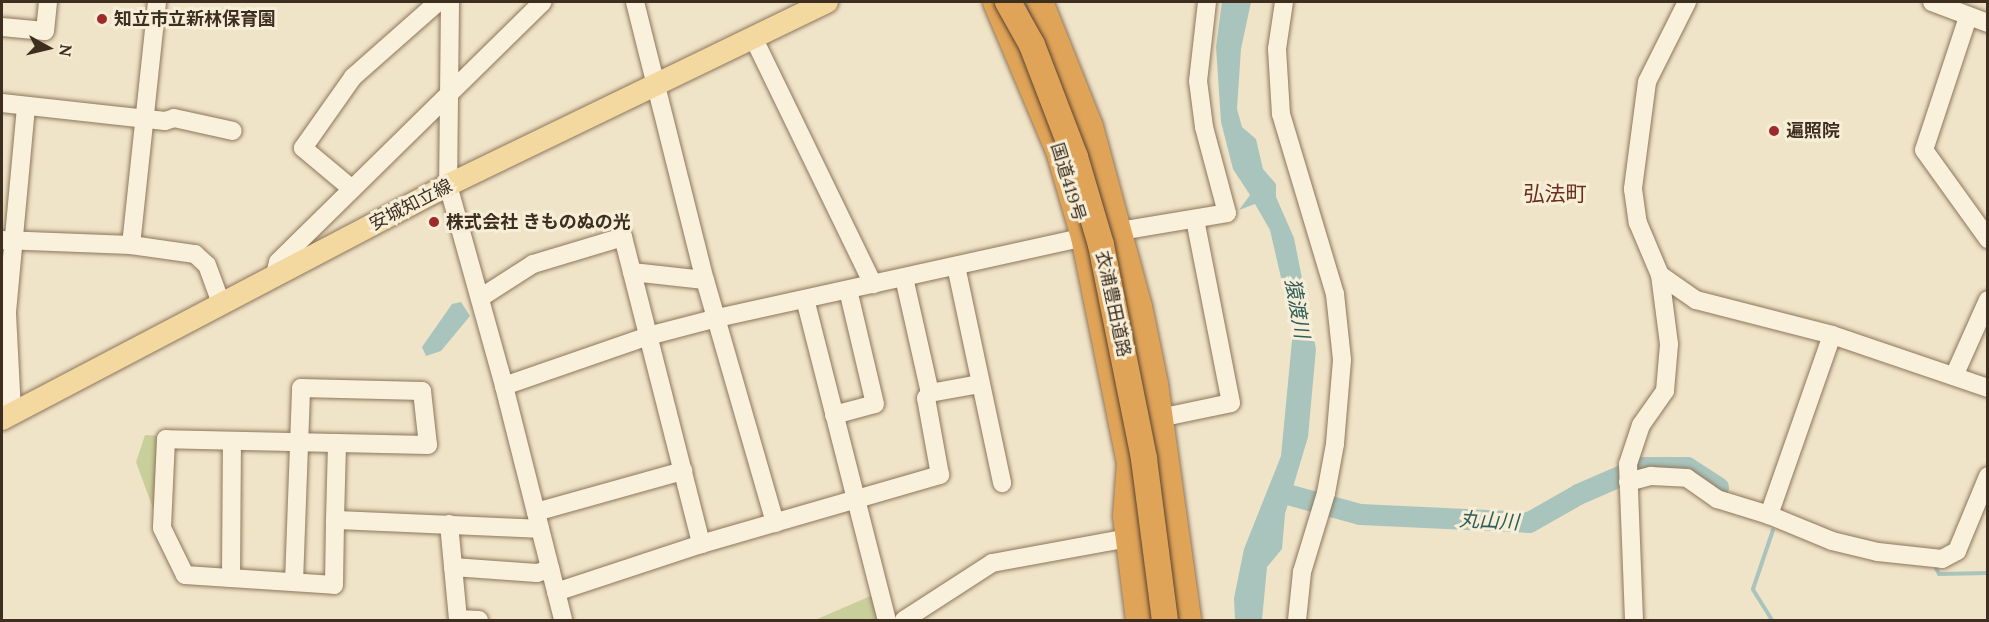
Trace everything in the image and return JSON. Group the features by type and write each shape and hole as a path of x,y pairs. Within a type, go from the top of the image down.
{"highway":[{"name":"国道419号","path":"996,2 1059,151 1084,237 1130,464 1139,621"},
{"name":"衣浦豊田道路","path":"1008,2 1032,45 1075,157 1101,245 1142,447 1165,621"},
{"name":"衣浦豊田道路","path":"1020,2 1056,72 1081,141 1113,259 1154,461 1173,621"},
{"name":"国道419号","path":"1040,2 1090,127 1120,233 1155,384 1188,621"},
{"path":"1135,544 1150,621"}],"main road":[{"name":"安城知立線","path":"7,415 448,185 827,2"}],"street":[{"path":"2,27 45,31 48,2"},
{"path":"131,245 157,2"},
{"path":"352,189 303,148 353,77 438,2"},
{"path":"450,2 447,95 448,185 504,386 563,621"},
{"path":"275,275 278,262 543,2"},
{"path":"635,2 705,280 775,523"},
{"path":"504,386 648,336 717,318 1084,237 1120,233 1227,213 1204,127 1198,81 1207,2"},
{"path":"1284,2 1277,49 1281,114 1322,242 1340,327 1341,405 1326,493 1302,572 1297,621"},
{"path":"1634,621 1628,464 1641,425 1665,391 1669,344 1660,275 1638,223 1633,189 1647,82 1687,2"},
{"path":"1932,2 1988,23"},
{"path":"1968,16 1924,150 1988,239"},
{"path":"753,37 873,284"},
{"path":"2,103 165,121 174,118 233,131"},
{"path":"7,415 8,240 26,106"},
{"path":"1168,416 1231,403 1195,219"},
{"path":"480,297 532,264 623,237 701,544"},
{"path":"8,240 131,245 183,251 203,258 221,303"},
{"path":"956,266 1002,483"},
{"path":"632,272 705,280"},
{"path":"1660,275 1696,300 1832,334 1988,388"},
{"path":"904,278 930,393"},
{"path":"834,416 875,404 848,290"},
{"path":"805,299 887,621"},
{"path":"1954,376 1988,300"},
{"path":"1769,515 1832,334"},
{"path":"556,592 701,544 940,475 926,398 930,393 980,384"},
{"path":"294,582 298,442 302,388 422,391 428,445 298,442 232,441 166,439 162,528 185,575 334,585 337,443"},
{"path":"231,578 232,441"},
{"path":"335,520 449,524 538,520 683,471"},
{"path":"1628,482 1651,476 1687,478 1717,499 1769,515 1832,541 1889,554 1942,559 1957,551 1988,477"},
{"path":"449,524 458,620 478,621"},
{"path":"904,621 992,563 1135,544"},
{"path":"453,567 537,573 550,569"}],"green space":[{"path":"145,435 162,436 159,525 136,462"},
{"path":"875,594 882,620 815,620"}],"water":[{"name":"猿渡川","path":"1222,2 1251,2 1241,49 1237,109 1242,127 1256,139 1263,169 1276,184 1276,197 1294,238 1316,349 1308,437 1285,514 1282,549 1267,567 1262,620 1235,620 1234,598 1244,549 1281,456 1293,330 1270,230 1255,204 1239,210 1250,195 1233,169 1221,122 1216,47"},
{"path":"461,302 470,316 441,351 426,356 422,347 452,304"}],"waterway":[{"name":"丸山川","path":"1280,492 1360,514 1529,522 1578,494 1640,467 1687,467 1718,487"},
{"name":"丸山川","path":"1772,620 1753,589 1773,530"},
{"path":"1934,564 1939,574 1988,573"}],"place":[{"name":"知立市立新林保育園","path":"102,19"},
{"name":"遍照院","path":"1774,131"},
{"name":"株式会社 きものぬの光","path":"434,222"}],"district":[{"name":"弘法町","path":"1555,194"}]}
